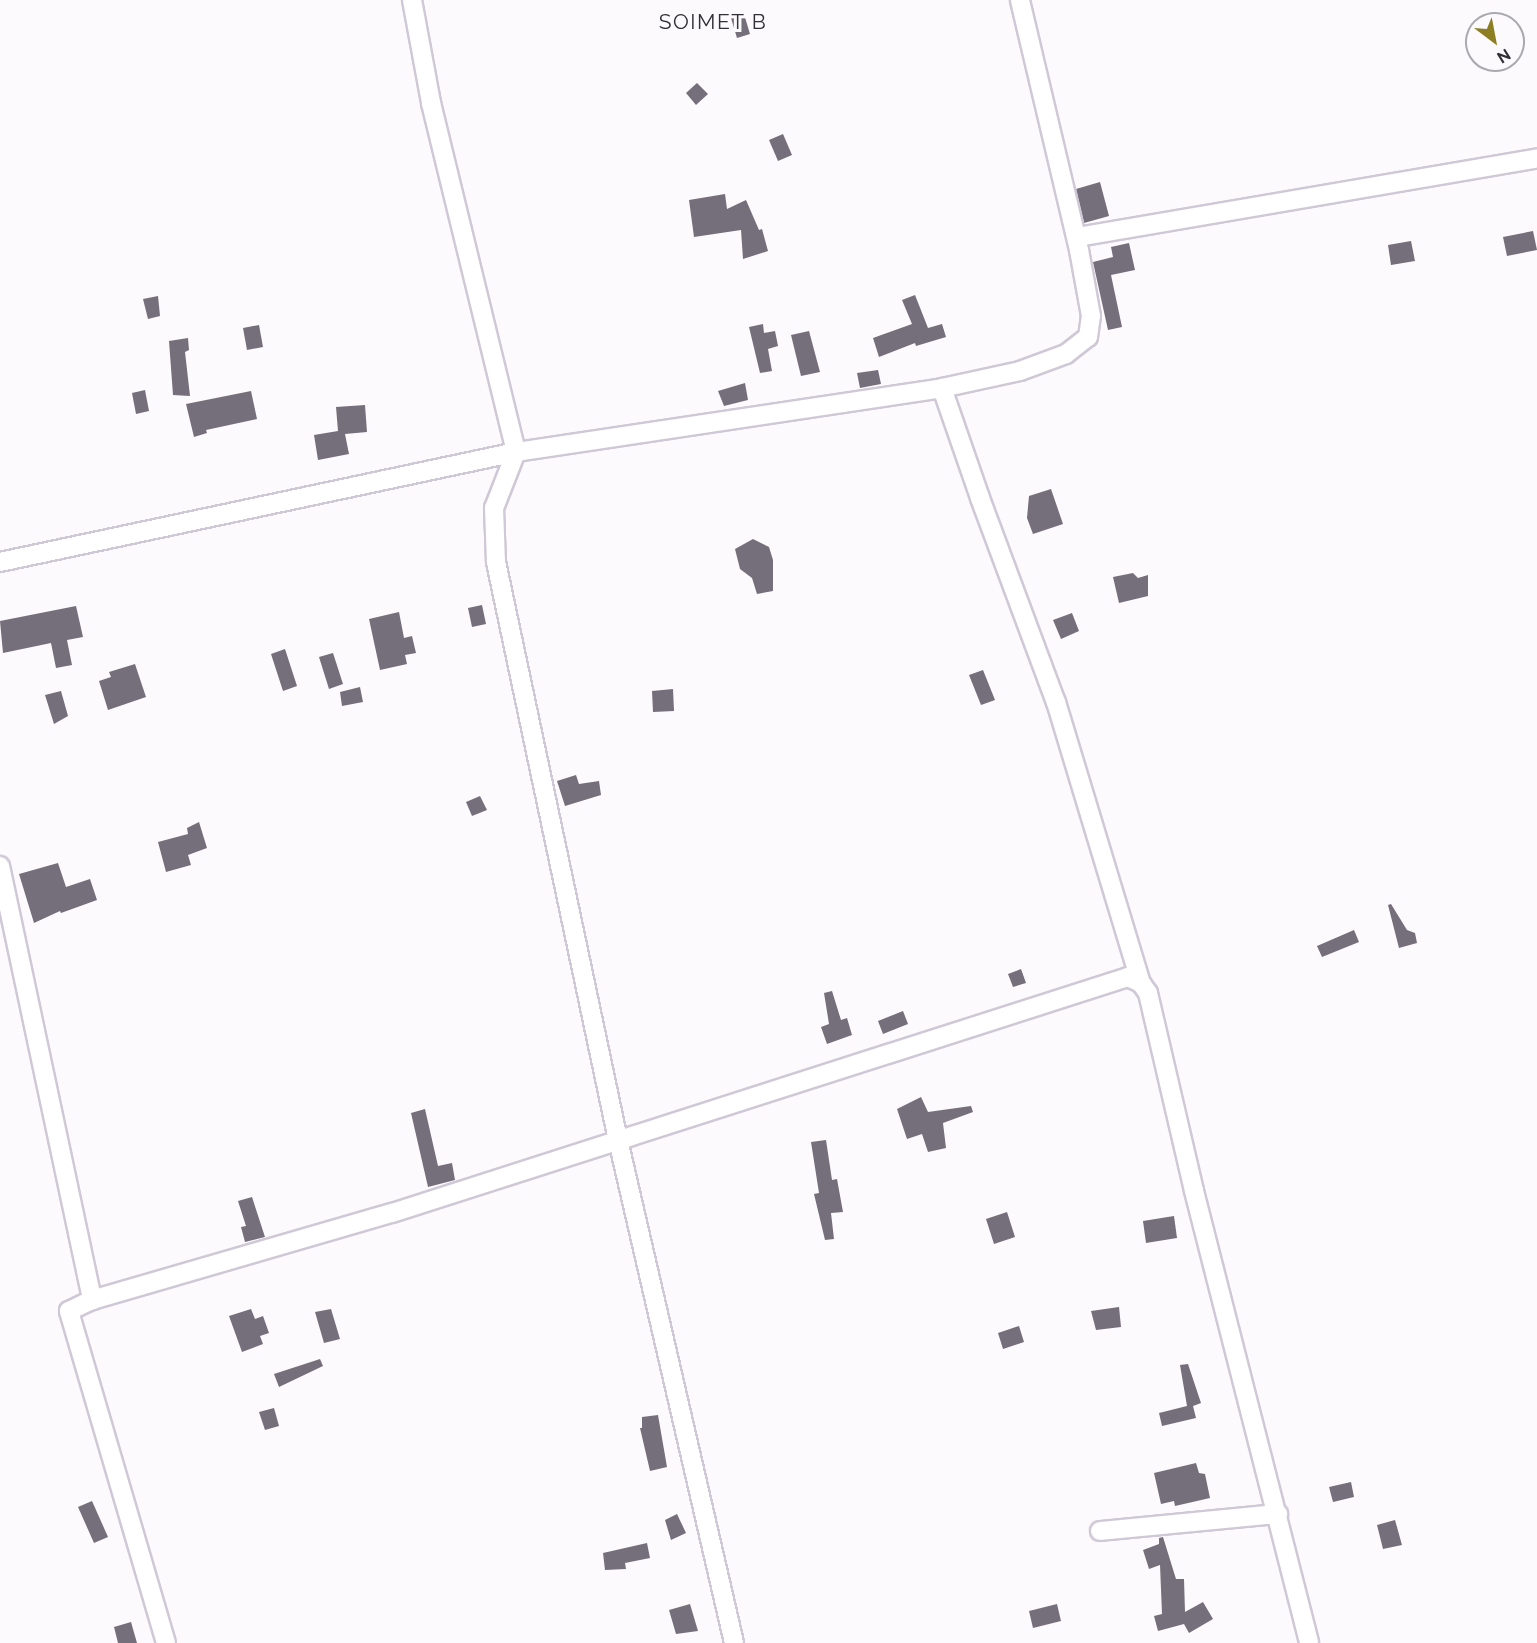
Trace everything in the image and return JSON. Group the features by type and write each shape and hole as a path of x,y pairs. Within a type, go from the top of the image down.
{"street":[{"path":"412,0 431,103 516,452 494,508 496,562 618,1140 734,1643"},
{"path":"0,562 516,452 942,388 1020,371 1066,354 1088,337 1091,316 1077,237 1020,0"},
{"path":"1077,237 1537,158"},
{"path":"942,388 980,498 1056,702 1141,983 1148,993 1194,1191 1309,1643"},
{"path":"0,866 92,1300"},
{"path":"166,1643 69,1311 92,1300 392,1213 1128,977 1141,983"},
{"path":"1100,1531 1278,1515"}],"building":[{"path":"744,14 750,34 737,38 731,18"},
{"path":"697,83 708,94 696,105 686,93"},
{"path":"783,134 792,155 778,161 769,140"},
{"path":"1100,182 1109,216 1084,223 1076,189"},
{"path":"725,194 727,209 746,200 759,230 762,229 768,251 743,259 741,230 694,237 689,200"},
{"path":"1533,231 1537,250 1507,256 1503,237"},
{"path":"1411,241 1415,261 1391,265 1388,245"},
{"path":"1129,243 1135,270 1111,275 1122,327 1108,330 1093,262 1113,257 1111,247"},
{"path":"915,295 928,328 942,324 946,337 916,346 915,343 879,357 873,338 912,324 902,300"},
{"path":"158,296 160,316 148,319 143,299"},
{"path":"763,324 764,333 775,331 778,346 768,349 772,371 760,373 749,327"},
{"path":"259,325 263,347 247,350 243,328"},
{"path":"809,331 820,372 801,376 791,335"},
{"path":"188,338 189,350 185,352 190,396 173,395 169,341"},
{"path":"878,370 881,384 860,388 857,373"},
{"path":"745,383 748,400 724,406 718,391"},
{"path":"145,390 149,411 136,414 132,393"},
{"path":"251,391 257,419 206,430 207,433 194,437 186,404"},
{"path":"365,405 367,432 345,434 349,454 318,460 314,435 338,431 336,407"},
{"path":"1051,489 1063,524 1033,534 1027,518 1029,496"},
{"path":"753,539 769,547 773,560 773,591 757,594 752,578 740,569 735,549"},
{"path":"1133,573 1138,578 1148,575 1148,596 1119,603 1113,577"},
{"path":"482,605 486,624 472,627 468,608"},
{"path":"76,606 83,637 67,640 72,665 56,668 51,643 3,653 0,621"},
{"path":"399,612 404,638 412,636 416,653 405,655 407,664 380,670 369,619"},
{"path":"1072,613 1079,631 1061,639 1053,620"},
{"path":"285,649 297,686 283,691 271,654"},
{"path":"333,653 343,684 329,689 319,657"},
{"path":"135,664 146,697 108,710 99,681 111,677 109,672"},
{"path":"983,670 995,700 981,705 969,675"},
{"path":"360,687 363,702 342,706 340,692"},
{"path":"673,689 674,711 653,712 652,691"},
{"path":"61,691 68,716 54,724 45,695"},
{"path":"576,775 579,784 599,781 601,795 565,806 557,781"},
{"path":"480,796 487,810 472,816 466,802"},
{"path":"199,822 207,848 188,855 191,865 166,872 158,842 188,834 187,828"},
{"path":"58,863 66,887 90,879 97,900 61,913 60,911 34,923 19,874"},
{"path":"1391,904 1407,930 1415,933 1417,943 1399,948 1388,905"},
{"path":"1354,930 1359,942 1322,957 1317,946"},
{"path":"1021,969 1026,983 1013,987 1008,974"},
{"path":"832,991 841,1020 847,1018 852,1035 827,1044 821,1027 829,1024 824,993"},
{"path":"903,1011 908,1024 883,1034 878,1021"},
{"path":"921,1097 928,1112 971,1106 973,1112 943,1123 946,1148 928,1152 922,1134 907,1139 897,1109"},
{"path":"425,1109 438,1166 452,1163 455,1180 428,1187 411,1113"},
{"path":"826,1140 832,1180 837,1179 843,1212 831,1213 834,1239 825,1240 814,1194 819,1193 811,1142"},
{"path":"252,1197 265,1237 245,1242 241,1227 246,1226 238,1201"},
{"path":"1007,1212 1015,1237 994,1244 986,1219"},
{"path":"1174,1216 1177,1238 1146,1243 1143,1221"},
{"path":"1119,1307 1121,1327 1096,1330 1091,1311"},
{"path":"251,1309 255,1319 263,1316 269,1333 260,1336 263,1344 242,1352 229,1316"},
{"path":"331,1309 340,1339 324,1343 315,1312"},
{"path":"1019,1326 1024,1342 1003,1349 998,1333"},
{"path":"320,1359 323,1366 279,1387 274,1374"},
{"path":"1188,1364 1201,1403 1193,1406 1196,1418 1162,1426 1159,1413 1187,1406 1180,1365"},
{"path":"274,1408 279,1426 265,1430 259,1412"},
{"path":"658,1415 667,1467 650,1471 640,1428 642,1428 642,1417"},
{"path":"1196,1463 1199,1473 1205,1474 1210,1498 1175,1506 1174,1501 1161,1504 1154,1473"},
{"path":"1351,1482 1354,1497 1333,1502 1329,1487"},
{"path":"92,1501 108,1537 94,1543 78,1507"},
{"path":"677,1514 686,1533 671,1540 665,1520"},
{"path":"1395,1520 1402,1545 1383,1549 1377,1525"},
{"path":"1163,1537 1176,1579 1184,1579 1185,1612 1203,1602 1213,1619 1189,1633 1184,1624 1158,1631 1154,1616 1162,1614 1160,1565 1149,1569 1143,1550 1159,1544 1159,1538"},
{"path":"647,1543 650,1558 625,1563 626,1569 605,1570 603,1553"},
{"path":"690,1604 698,1631 676,1634 669,1610"},
{"path":"1057,1604 1061,1621 1033,1628 1029,1611"},
{"path":"131,1622 137,1643 118,1643 114,1627"}],"district":[{"name":"SOIMET B","path":"713,22"}]}
